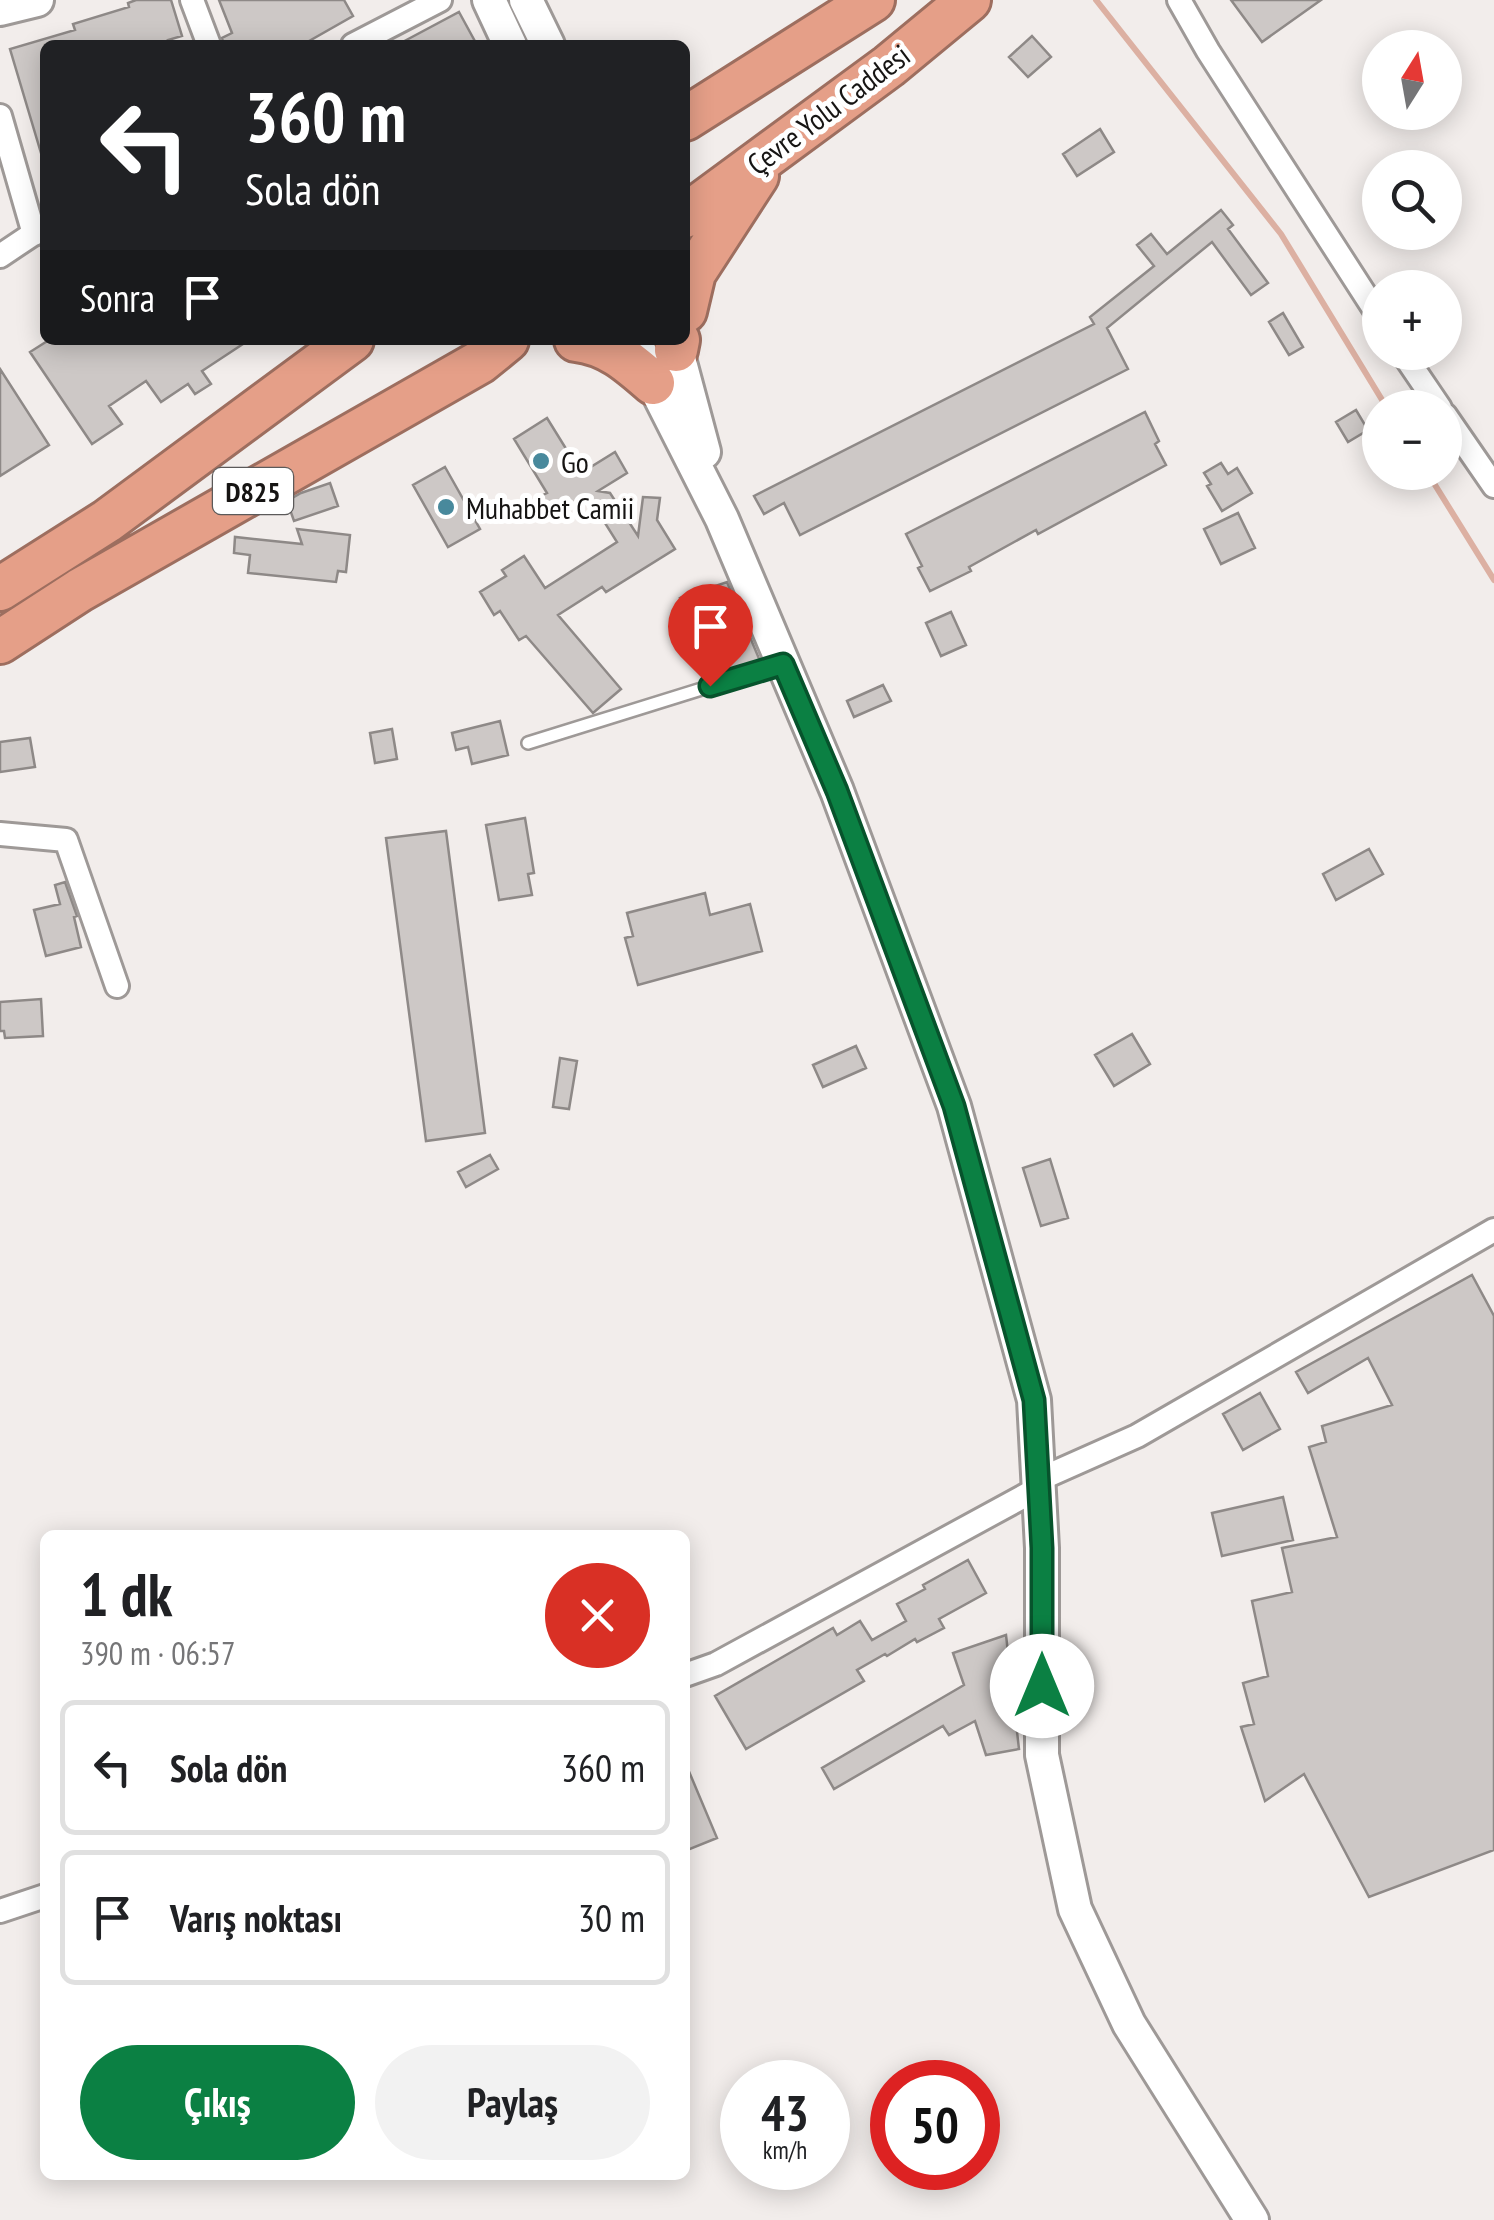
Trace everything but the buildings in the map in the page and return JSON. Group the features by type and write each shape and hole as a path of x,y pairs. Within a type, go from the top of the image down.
{"highway":[{"name":"Çevre Yolu Caddesi","path":"693,110 873,0"},
{"name":"Çevre Yolu Caddesi","path":"690,212 889,66 968,0"},
{"path":"690,287 694,273 772,152"},
{"path":"493,351 523,345"},
{"path":"601,345 620,354 673,345"},
{"name":"D825","path":"0,590 106,521 328,347"},
{"name":"D825","path":"0,642 80,590 493,351"}],"main road":[{"path":"0,10 37,0"},
{"path":"489,0 508,40"},
{"path":"526,0 546,40"},
{"path":"673,345 722,518 837,791 954,1106 1034,1400 1042,1548 1042,1756 1075,1909 1129,2024 1252,2220"}],"street":[{"path":"192,0 206,40"},
{"path":"363,40 440,0"},
{"path":"1178,0 1362,290"},
{"path":"0,116 39,230 0,256"},
{"path":"1462,440 1494,486"},
{"path":"0,834 66,840 117,986"},
{"path":"690,1673 716,1664 1039,1484 1137,1436 1494,1230"},
{"path":"0,1911 40,1898"}],"lane":[{"path":"528,743 783,664"}],"waterway":[{"path":"1096,0 1281,234 1376,390"},
{"path":"1438,490 1494,580"}],"place":[{"name":"Go","path":"541,461"},
{"name":"Muhabbet Camii","path":"446,507"}],"route":[{"path":"710,686 783,664 837,791 954,1106 1034,1400 1042,1548 1042,1686"}]}
